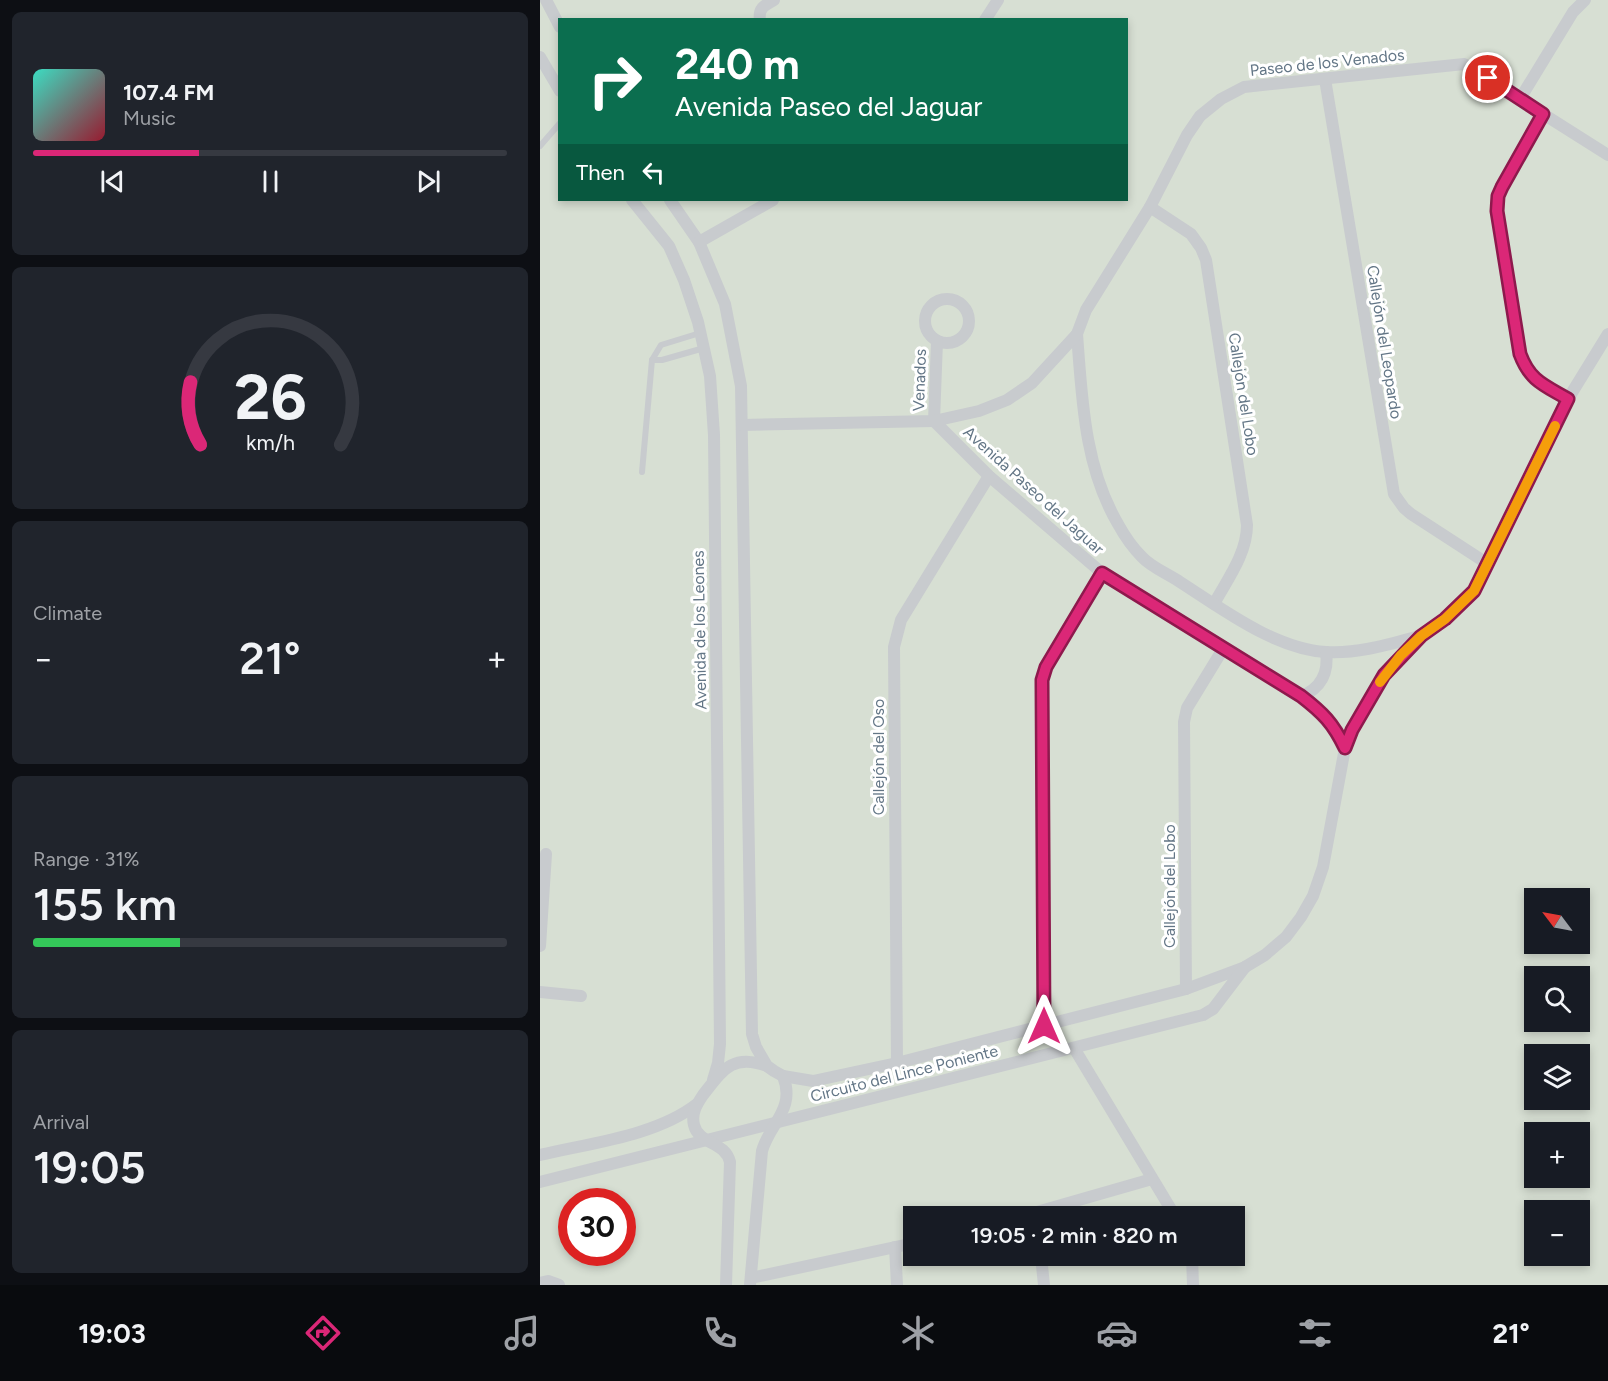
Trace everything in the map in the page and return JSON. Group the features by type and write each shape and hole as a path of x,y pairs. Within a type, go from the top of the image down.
{"street":[{"path":"546,0 558,23"},
{"path":"760,18 759,12 762,8 774,0"},
{"path":"986,18 998,0"},
{"path":"1520,99 1573,12 1585,0"},
{"path":"540,57 558,88"},
{"name":"Paseo de los Venados","path":"742,425 934,421 979,411 1007,399 1032,383 1077,334 1086,310 1150,207 1187,135 1200,116 1228,95 1244,87 1325,80 1464,63 1608,155"},
{"name":"Callejón del Leopardo","path":"1325,80 1394,495 1411,514 1488,564"},
{"path":"1543,114 1502,187 1498,196 1497,211 1520,354 1526,369 1538,381 1568,399"},
{"name":"Avenida de los Leones","path":"633,201 669,246 684,280 701,333 710,376 714,435 720,1044 713,1080"},
{"path":"670,201 699,242 725,304 741,386 752,1034 756,1047 768,1066"},
{"path":"699,242 771,201"},
{"name":"Callejón del Lobo","path":"1150,207 1195,238 1206,260 1208,272 1247,525 1242,552 1214,604"},
{"name":"Avenida Paseo del Jaguar","path":"1077,334 1084,425 1096,476 1118,524 1143,558 1214,604 1274,638 1305,648 1326,652 1372,648 1421,636"},
{"path":"1245,967 1265,955 1286,936 1301,917 1313,896 1323,867 1345,748 1352,730 1384,675 1421,636 1445,619 1474,591 1568,399 1608,334"},
{"name":"Venados","path":"934,421 937,341"},
{"name":"Avenida Paseo del Jaguar","path":"934,421 989,476 1102,573 1301,696 1324,713 1345,748"},
{"name":"Callejón del Oso","path":"897,1063 894,647 901,620 989,476"},
{"path":"1044,1026 1042,680 1046,667 1102,573"},
{"name":"Callejón del Lobo","path":"1186,989 1184,722 1187,708 1223,649"},
{"path":"1301,696 1314,690 1323,679 1327,666 1326,652"},
{"path":"540,946 546,854"},
{"name":"Circuito del Lince Poniente","path":"783,1076 813,1082 897,1063 1186,989 1245,967"},
{"name":"Circuito del Lince Poniente","path":"540,1182 1203,1015 1218,1003 1245,967"},
{"path":"540,992 580,996"},
{"path":"1074,1048 1169,1206"},
{"path":"726,1285 730,1162 724,1150 697,1133 693,1116 698,1103 713,1080 724,1069 738,1063 753,1062 768,1066 783,1076 787,1098 783,1112 765,1140 762,1151 751,1282 903,1245"},
{"path":"540,1155 668,1123 698,1103"},
{"path":"1066,1206 1152,1179"},
{"path":"895,1247 897,1285"},
{"path":"1042,1266 1044,1285"},
{"path":"1192,1266 1193,1285"},
{"path":"540,1283 548,1281 559,1285"}],"lane":[{"path":"540,146 558,125"},
{"path":"642,472 652,360 661,345 701,333"},
{"path":"652,360 662,360 704,348"}],"shaded area":[{"path":"540,0 1608,0 1608,1285 540,1285"}],"slow traffic":[{"path":"1380,682 1401,655 1421,636 1445,619 1474,591 1555,426"}],"route":[{"path":"1044,1026 1042,680 1046,667 1102,573 1301,696 1324,713 1345,748 1352,730 1384,675 1421,636 1445,619 1474,591 1568,399 1531,376 1520,354 1497,211 1498,196 1502,187 1543,114 1488,78"}]}
